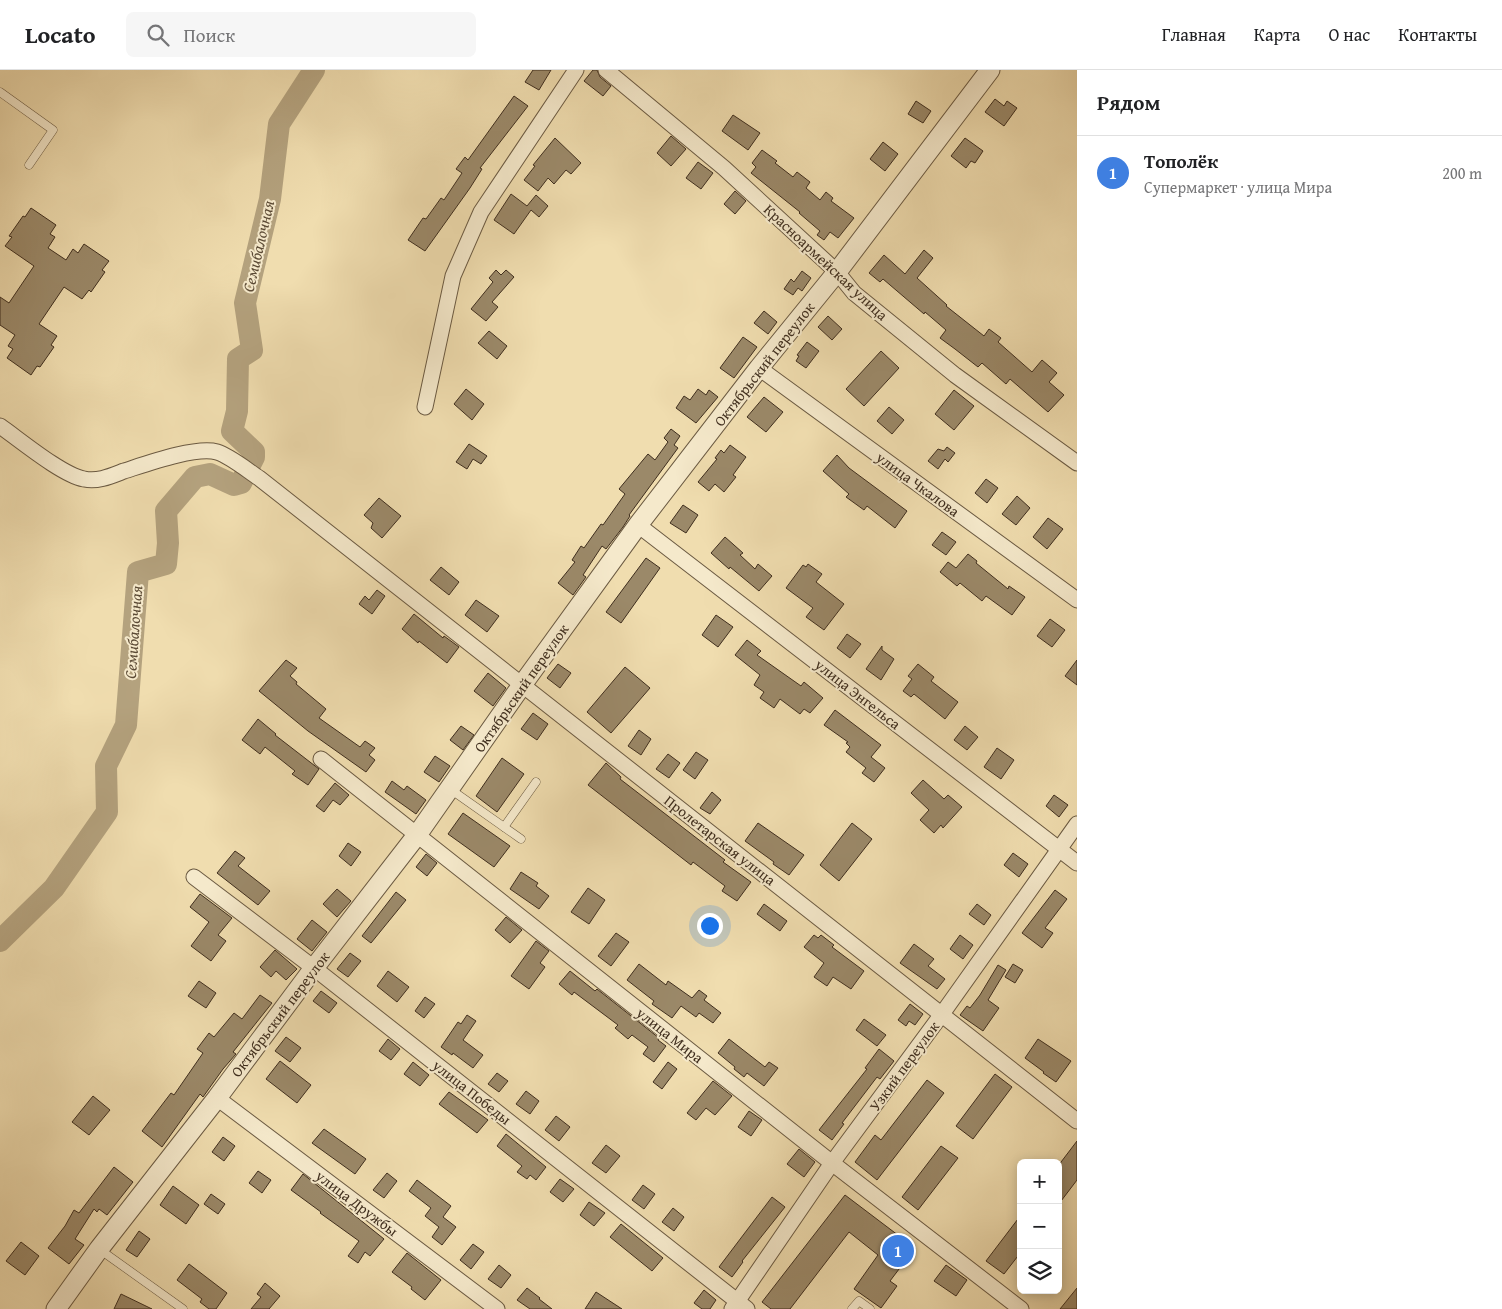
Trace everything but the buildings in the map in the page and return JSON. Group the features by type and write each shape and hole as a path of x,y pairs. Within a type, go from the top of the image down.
{"street":[{"path":"425,407 452,276 481,212 576,70"},
{"name":"Красноармейская улица","path":"606,70 724,168 837,272 854,293 955,375 1077,463"},
{"name":"Октябрьский переулок","path":"56,1309 99,1249 217,1098 417,835 522,685 638,525 759,368 837,272 990,70"},
{"name":"улица Чкалова","path":"759,368 1077,600"},
{"name":"Пролетарская улица","path":"0,426 68,473 84,479 100,480 145,465 205,451 216,452 241,466 364,559 1077,1121"},
{"name":"улица Энгельса","path":"638,525 1077,863"},
{"name":"улица Мира","path":"321,759 832,1163 1021,1309"},
{"name":"Узкий переулок","path":"739,1306 832,1163 942,1014 1077,824"},
{"name":"улица Победы","path":"194,877 314,968 739,1306"},
{"name":"улица Дружбы","path":"217,1098 497,1309"}],"lane":[{"path":"0,92 53,130 29,165"},
{"path":"504,827 536,782"},
{"path":"450,788 521,839"},
{"path":"99,1249 184,1309"},
{"path":"852,1309 859,1301 870,1309"}],"waterway":[{"name":"Семибалочная","path":"0,941 54,888 107,812 106,766 126,725 138,572 166,564 168,543 166,511 195,477 210,474 234,485 241,483 254,457 254,452 232,431 237,411 238,359 252,350 245,303 270,199 279,124 314,70"}],"place":[{"name":"Тополёк","path":"898,1251"}]}
